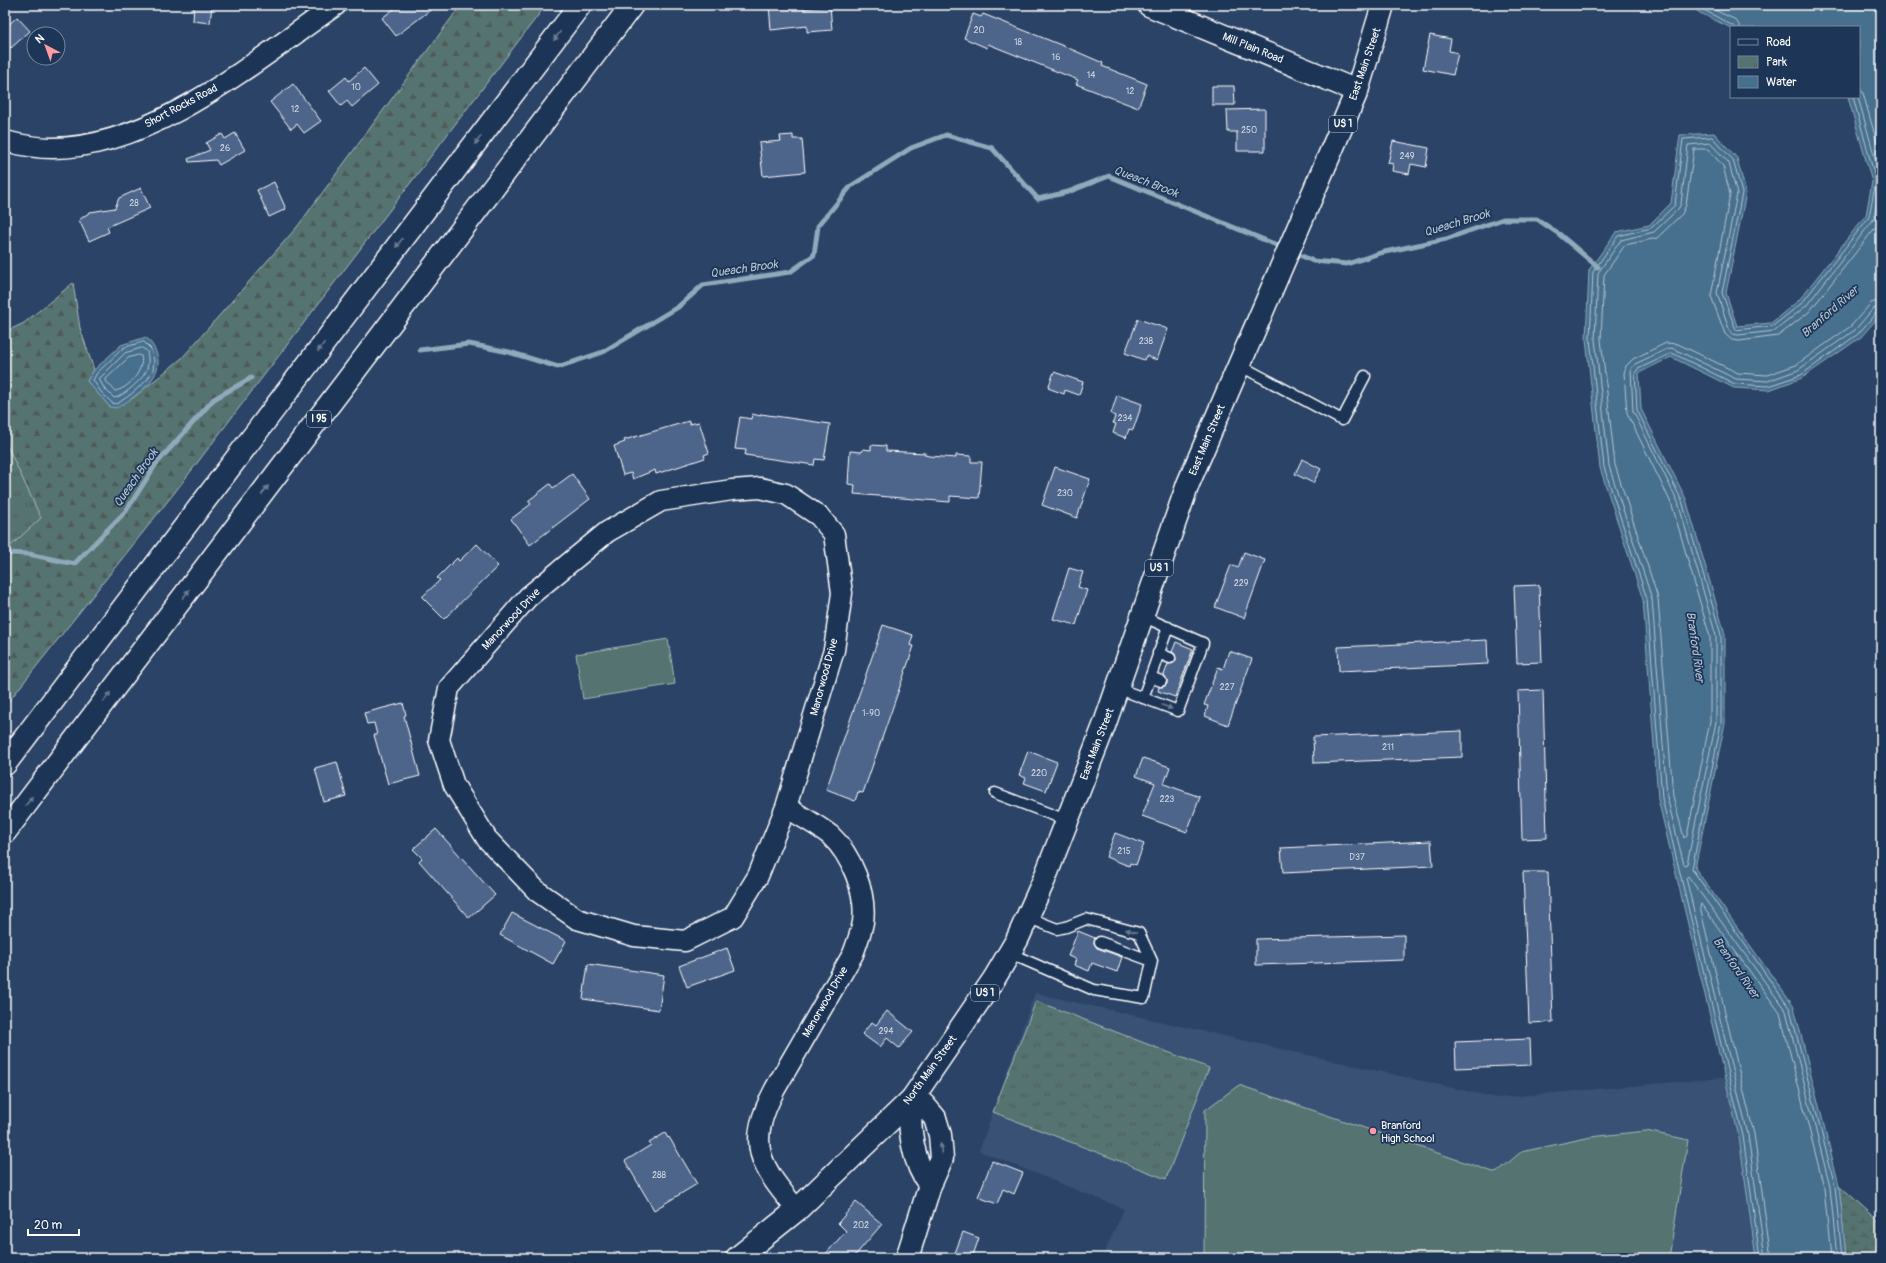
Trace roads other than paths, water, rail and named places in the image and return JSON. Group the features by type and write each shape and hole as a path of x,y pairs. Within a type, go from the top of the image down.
{"main road":[{"path":"5,764 580,5"},
{"name":"I 95","path":"5,832 632,5"},
{"name":"Mill Plain Road","path":"1149,5 1357,91"},
{"name":"East Main Street","path":"1044,880 1066,820 1102,732 1188,484 1357,91 1383,5"},
{"name":"North Main Street","path":"737,1258 798,1210 912,1099 994,979 1009,953 1044,880"},
{"path":"907,1258 930,1185 923,1177 918,1165 909,1125 912,1099"}],"street":[{"name":"Short Rocks Road","path":"5,141 52,148 71,147 97,143 151,124 219,86 336,5"},
{"name":"Manorwood Drive","path":"760,488 786,494 819,516 834,534 842,593 834,650 786,807 758,876 733,917 685,941 634,936 577,919 536,890 487,839 454,785 439,740 449,688 528,596 606,532 661,501 732,490 760,488"},
{"name":"Manorwood Drive","path":"786,807 830,836 850,861 860,886 863,920 859,938 853,954 766,1105 762,1120 759,1135 759,1150 763,1164 772,1179 798,1210"}],"lane":[{"path":"1239,365 1342,420 1365,376"},
{"path":"1117,688 1178,712 1182,689 1202,642 1142,616"},
{"path":"1143,698 1168,627"},
{"path":"1158,653 1170,658"},
{"path":"1150,677 1161,681"},
{"path":"995,793 1066,820"},
{"path":"1009,953 1094,990 1144,998 1152,961 1139,933 1086,919 1074,929 1057,929 1027,917"},
{"path":"1100,942 1152,961"}],"water":[{"name":"Branford River","path":"1689,5 1868,5 1881,12 1881,314 1861,337 1802,378 1769,390 1734,388 1671,357 1639,373 1641,409 1686,499 1725,634 1725,723 1695,868 1794,1007 1839,1185 1846,1258 1756,1258 1739,1137 1658,799 1643,600 1600,468 1586,339 1589,270 1616,232 1649,225 1671,203 1680,135 1714,133 1737,158 1746,193 1726,293 1737,326 1771,323 1799,300 1866,215 1872,182 1848,98 1860,98 1860,26 1730,26 1730,28 1700,13"},
{"path":"146,337 154,349 158,359 157,369 153,378 146,387 117,408 110,407 87,381 94,370 121,345"}],"waterway":[{"name":"Queach Brook","path":"420,350 469,344 509,352 558,367 603,352 678,307 703,285 790,272 814,255 818,226 851,186 911,148 946,135 992,148 1038,199 1068,192 1109,176 1284,248"},
{"name":"Queach Brook","path":"1293,252 1313,261 1347,264 1380,253 1446,239 1503,219 1537,219 1559,234 1598,267"},
{"name":"Queach Brook","path":"5,553 29,554 74,564 126,511 156,464 214,399 251,378"}],"place":[{"name":"Branford High School","path":"1373,1131"}]}
